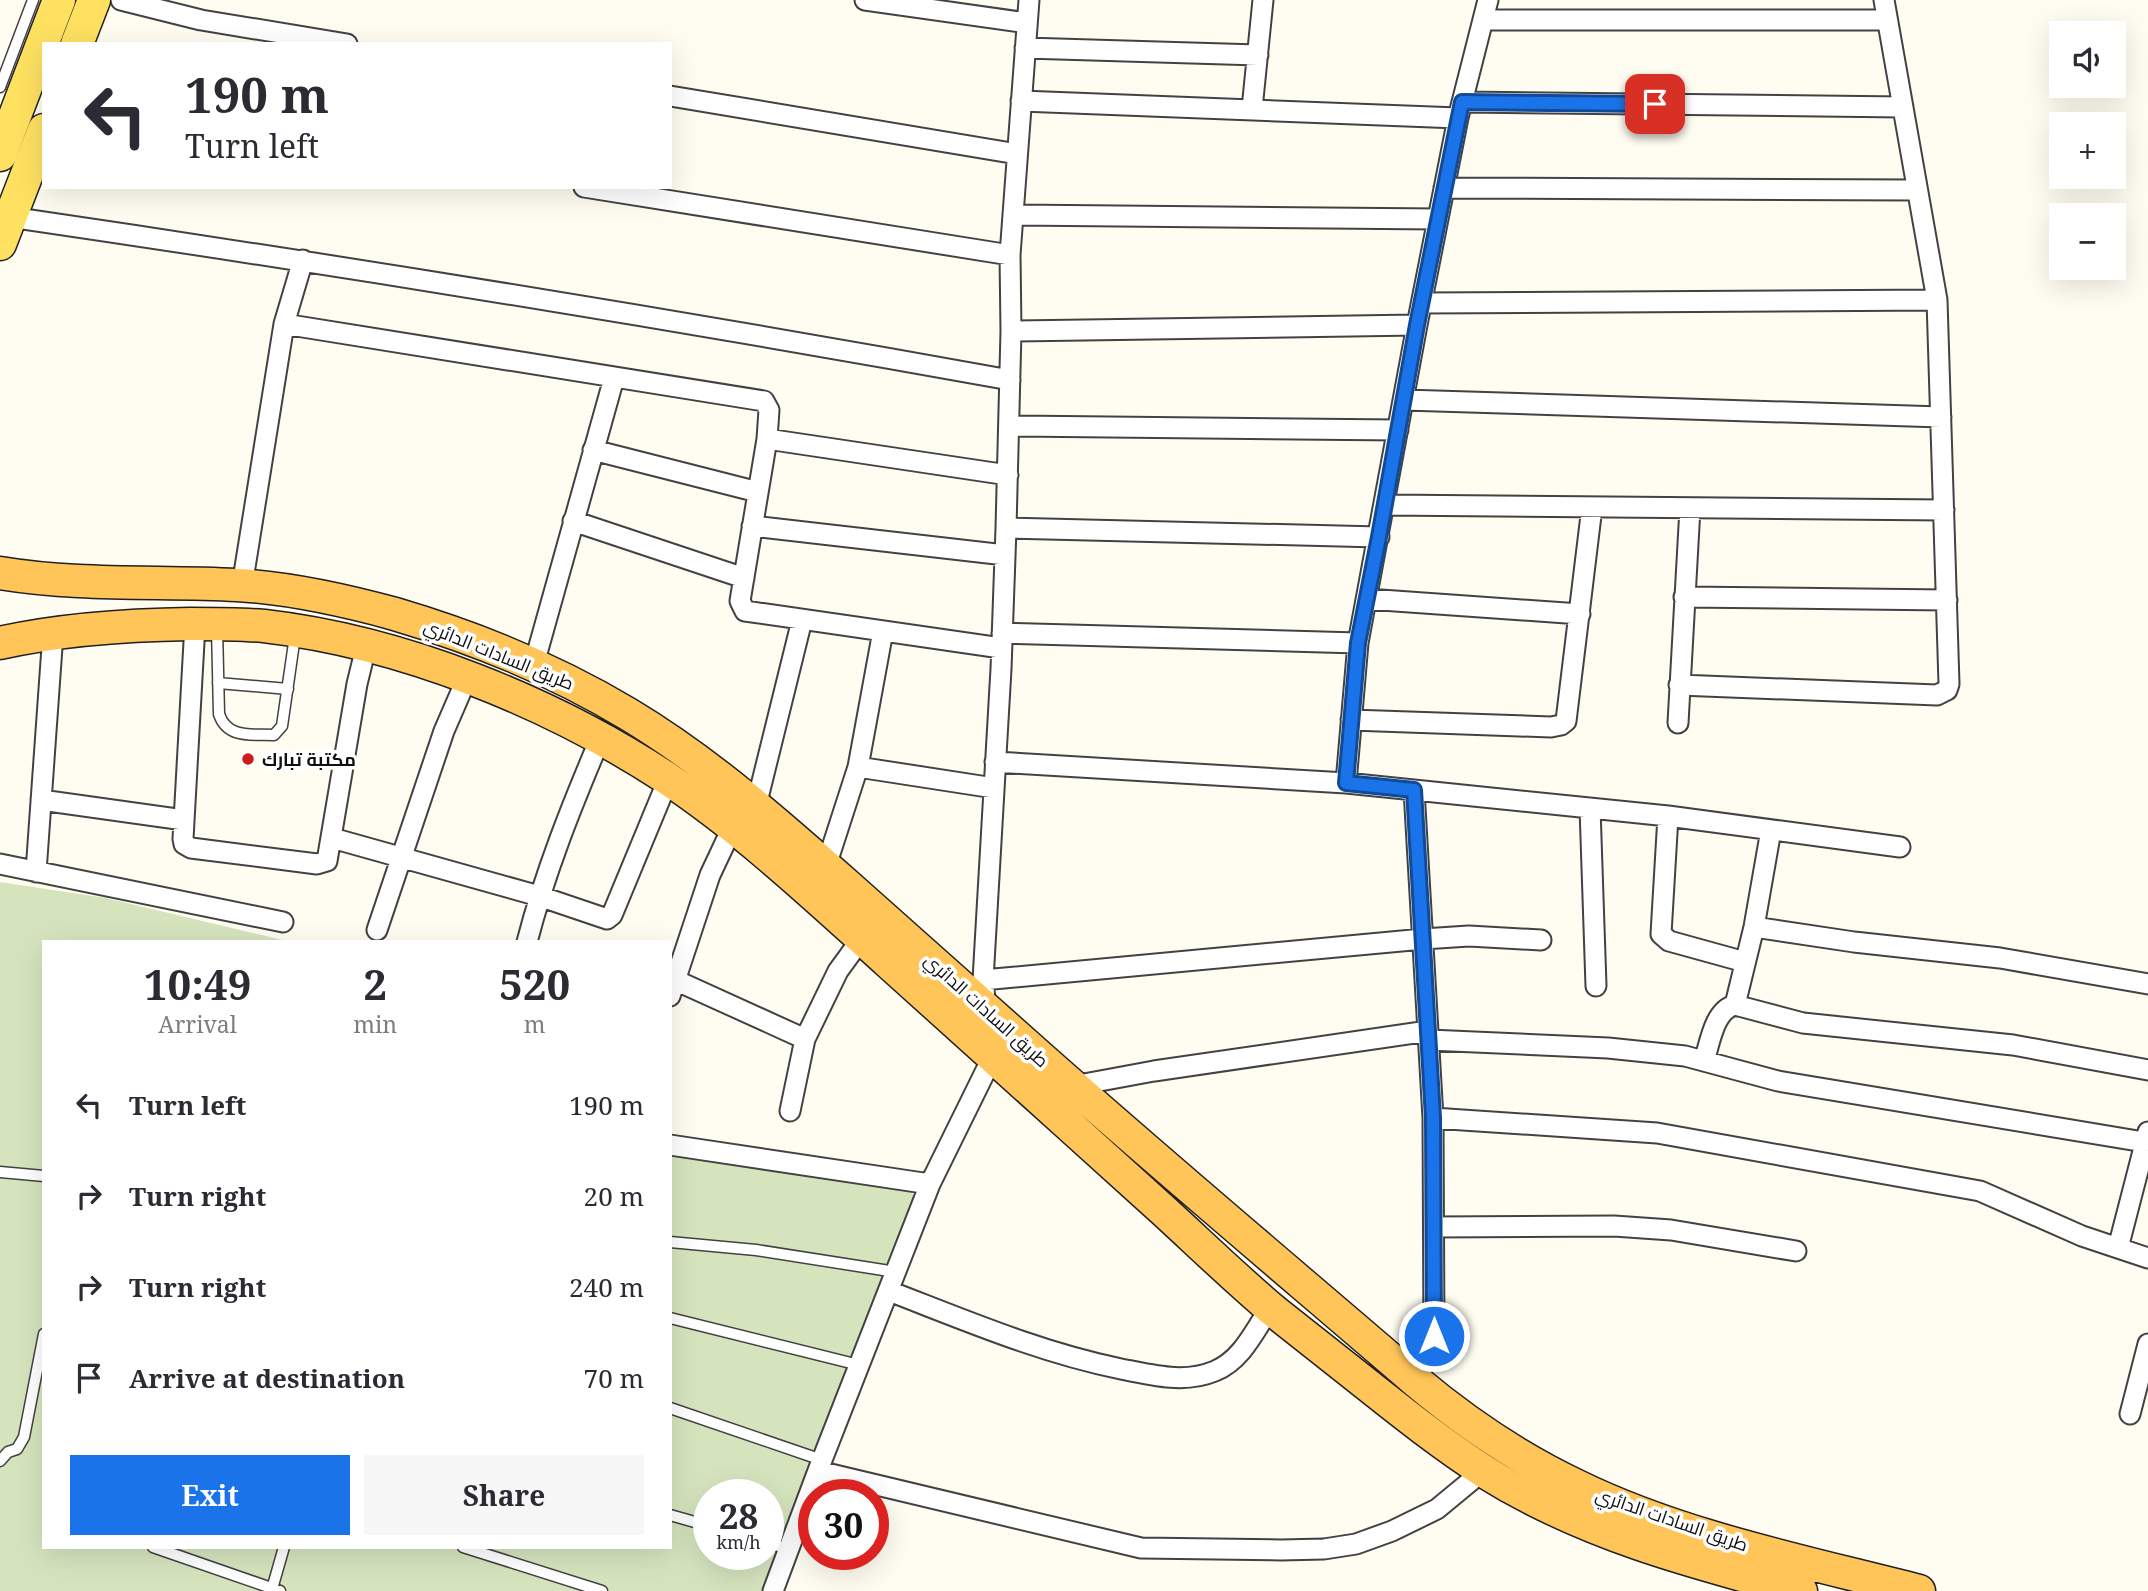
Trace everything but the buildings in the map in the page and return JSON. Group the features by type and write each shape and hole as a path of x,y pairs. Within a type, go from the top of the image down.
{"highway":[{"name":"طريق السادات الدائري","path":"0,573 32,579 96,583 242,586 317,596 391,613 463,636 534,664 627,713 693,757 744,816 862,938 1270,1308 1394,1406 1483,1471 1544,1505 1653,1550 1801,1591"},
{"path":"96,583 84,594 82,612 86,620 102,628"},
{"name":"طريق السادات الدائري","path":"0,643 53,633 148,624 262,626 366,646 467,678 512,696 600,739 668,780 744,816 825,866 984,994 1073,1086 1454,1413 1494,1440 1558,1476 1624,1507 1749,1546 1919,1591"},
{"path":"1235,1276 1255,1273 1262,1262 1262,1249"}],"main road":[{"path":"43,42 59,0"},
{"path":"78,42 94,0"},
{"path":"0,155 42,45"},
{"path":"5,230 42,135"}],"street":[{"path":"121,0 201,20 335,42"},
{"path":"865,0 1027,23"},
{"path":"1029,0 1010,255 1008,475 984,994 1423,939 1469,936 1541,940"},
{"path":"1252,109 1264,0"},
{"path":"1346,783 1358,643 1444,188 1460,110 1488,0"},
{"path":"1679,685 1943,694 1949,684 1937,300 1884,0"},
{"path":"1483,20 1887,20"},
{"path":"1025,48 1258,55"},
{"path":"672,96 1017,154"},
{"path":"1021,101 1252,109 1903,107"},
{"path":"1444,188 1917,190"},
{"path":"597,189 1010,255"},
{"path":"1013,215 1438,219"},
{"path":"5,230 303,260 766,335 1010,380"},
{"path":"242,586 284,324 303,260"},
{"path":"1422,303 1937,300"},
{"path":"284,324 764,401 768,410 767,439 740,601 744,611 883,631 1002,641 1358,643"},
{"path":"1011,331 1417,325"},
{"path":"534,664 614,378"},
{"path":"1404,400 1941,417"},
{"path":"1009,426 1398,430"},
{"path":"767,439 1008,475"},
{"path":"593,450 758,492"},
{"path":"1385,505 1944,510"},
{"path":"1351,720 1551,727 1561,725 1568,717 1592,507"},
{"path":"1678,723 1690,508"},
{"path":"573,521 744,578"},
{"path":"752,526 1005,555"},
{"path":"1006,528 1379,537"},
{"path":"1684,597 1947,600"},
{"path":"1367,598 1580,614"},
{"path":"802,620 744,816 710,875 673,988 804,1039"},
{"path":"206,624 184,820 183,839 186,846 317,864 327,861 366,646"},
{"path":"825,866 859,767 883,631"},
{"path":"36,872 53,633"},
{"path":"377,930 444,732 467,678"},
{"path":"528,940 539,896 600,739"},
{"path":"995,762 1346,783 1668,816 1900,847"},
{"path":"859,767 994,788"},
{"path":"331,838 539,896 602,919 610,917 668,780"},
{"path":"1414,790 1433,1118 1434,1227 1434,1336 1416,1381"},
{"path":"41,800 184,820"},
{"path":"1591,808 1596,986"},
{"path":"1668,816 1661,934 1669,941 1745,962"},
{"path":"1735,1005 1754,926 1770,830"},
{"path":"0,864 283,922"},
{"path":"1754,926 1854,942 2000,958 2148,984"},
{"path":"790,1111 804,1039 838,971 862,938"},
{"path":"1704,1062 1718,1019 1724,1011 1735,1005 1803,1023 2013,1045 2148,1070"},
{"path":"1073,1086 1154,1070 1429,1036 1685,1056 1778,1081 2146,1136 2118,1248"},
{"path":"773,1591 930,1184 993,1056"},
{"path":"1433,1118 1657,1133 1968,1188 2082,1236 2148,1258"},
{"path":"672,1145 930,1184"},
{"path":"1434,1227 1614,1226 1671,1230 1797,1251"},
{"path":"890,1291 1029,1345 1074,1359 1165,1378 1193,1378 1217,1370 1239,1354 1270,1308"},
{"path":"2130,1414 2148,1344"},
{"path":"820,1465 1141,1548 1281,1550 1324,1549 1356,1544 1392,1531 1437,1509 1483,1471"}],"lane":[{"path":"0,87 33,0"},
{"path":"206,624 218,683 219,714 224,726 233,733 274,735 284,722 295,632"},
{"path":"218,683 288,689"},
{"path":"0,1172 42,1176"},
{"path":"672,1242 756,1250 896,1272"},
{"path":"672,1318 859,1365"},
{"path":"0,1461 8,1452 17,1449 24,1437 42,1345"},
{"path":"672,1409 820,1465"},
{"path":"672,1516 693,1521"},
{"path":"784,1548 789,1549"},
{"path":"159,1549 276,1590 284,1549"},
{"path":"469,1549 602,1591"}],"green space":[{"path":"0,882 106,898 283,940 42,940 42,1549 672,1549 672,1153 901,1186 921,1199 810,1479 798,1479 798,1508 784,1543 784,1479 693,1479 693,1570 773,1570 765,1591 0,1591"}],"place":[{"name":"مكتبة تبارك","path":"248,759"}],"route":[{"path":"1434,1336 1433,1118 1414,790 1346,783 1358,643 1462,102 1655,104"}]}
